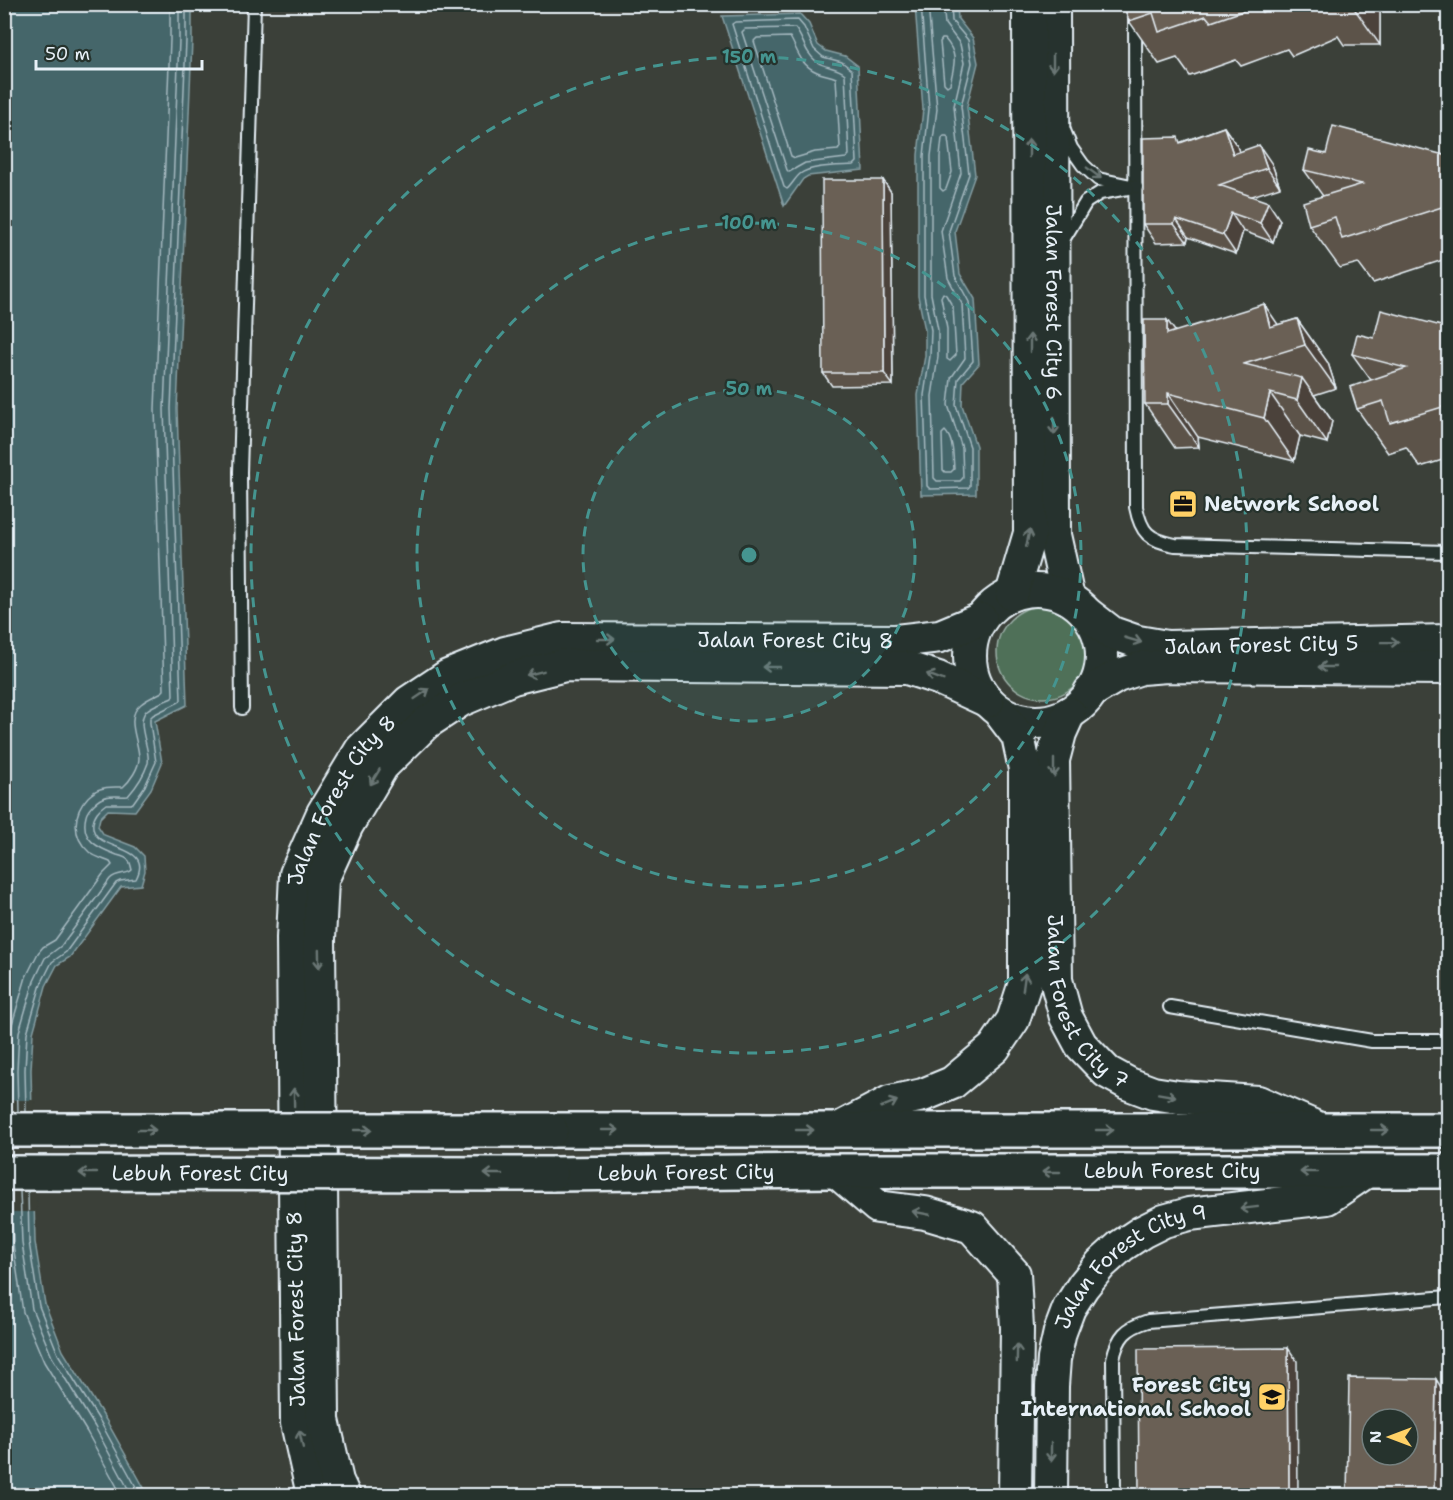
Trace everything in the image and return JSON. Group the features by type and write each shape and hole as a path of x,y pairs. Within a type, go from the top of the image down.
{"main road":[{"name":"Lebuh Forest City","path":"4,1130 1449,1130"},
{"name":"Lebuh Forest City","path":"4,1173 1449,1171"}],"street":[{"name":"Jalan Forest City 6","path":"1012,594 1030,533 1029,4"},
{"name":"Jalan Forest City 6","path":"1053,4 1054,535 1076,604"},
{"path":"1031,590 1050,591 1076,604 1092,622 1098,636 1101,665 1097,680 1080,703 1056,719 1034,722 1012,718 994,706 979,690 973,676 970,661 974,632 989,609 1012,594 1031,590"},
{"name":"Jalan Forest City 5","path":"1076,604 1112,633 1138,642 1167,647 1449,641"},
{"name":"Jalan Forest City 8","path":"315,1496 297,1423 293,938 296,874 323,813 361,750 409,702 448,676 505,653 562,639 896,641 940,636 981,619"},
{"name":"Jalan Forest City 8","path":"344,1496 337,1481 323,1420 320,927 322,880 347,825 382,766 426,723 461,700 513,678 565,666 907,668 938,678 994,706"},
{"name":"Jalan Forest City 5","path":"1080,703 1117,676 1141,668 1167,666 1449,668"},
{"name":"Jalan Forest City 7","path":"1080,703 1060,734 1053,760 1056,980 1066,1017 1081,1045 1107,1072 1153,1093 1178,1097 1258,1102 1322,1130"},
{"name":"Jalan Forest City 7","path":"837,1130 890,1102 923,1095 952,1083 994,1048 1013,1020 1025,983 1025,768 1018,736 994,706"},
{"path":"836,1172 878,1207 924,1213 972,1227 1014,1275 1017,1328 1016,1496"},
{"name":"Jalan Forest City 9","path":"1051,1496 1054,1359 1060,1332 1069,1308 1101,1264 1121,1246 1164,1221 1190,1214 1328,1198 1367,1172"}],"lane":[{"path":"242,708 240,472 254,4"},
{"path":"1135,4 1136,507 1139,522 1148,534 1160,543 1175,545 1449,552"},
{"path":"1053,107 1071,148 1083,165 1098,179 1136,187"},
{"path":"1053,256 1086,202 1100,194 1136,187"},
{"path":"1170,1007 1372,1041 1449,1041"},
{"path":"1114,1496 1113,1359 1116,1345 1123,1333 1135,1325 1148,1321 1449,1297"}],"green space":[{"path":"1043,606 1060,610 1075,620 1085,635 1089,652 1085,669 1075,684 1060,694 1043,698 1026,694 1011,684 1001,669 997,652 1001,635 1011,620 1026,610"}],"water":[{"path":"5,5 192,5 177,409 187,705 155,721 162,763 151,789 135,811 108,810 100,818 98,826 104,835 135,847 144,856 145,871 141,885 121,887 70,957 57,965 46,986 33,1033 31,1070 35,1242 45,1304 63,1351 106,1420 148,1495 5,1496"},
{"path":"915,5 957,5 958,19 973,38 978,63 967,106 975,175 955,231 960,274 975,299 979,364 963,382 962,405 976,446 976,494 921,495 918,395 925,356 925,330 918,296 918,155 923,109"},
{"path":"800,14 809,24 818,45 826,51 845,56 858,66 863,170 808,176 803,179 784,206 722,16"}],"pier":[{"path":"5,1100 34,1100 37,1212 5,1212"}],"building":[{"path":"1123,4 1280,4 1262,12 1257,6 1211,22 1206,16 1159,32 1153,13 1129,21"},
{"path":"1333,126 1448,156 1449,142 1449,218 1448,205 1342,239 1335,217 1309,225 1303,202 1362,184 1304,170 1309,150 1326,154"},
{"path":"1224,127 1233,154 1259,145 1267,168 1219,185 1268,202 1260,223 1231,213 1223,235 1176,219 1174,224 1143,224 1143,138 1178,137 1180,143"},
{"path":"822,180 883,180 884,373 823,373"},
{"path":"1264,304 1270,327 1297,319 1305,345 1244,364 1302,378 1297,400 1270,393 1264,418 1168,393 1168,404 1145,404 1144,320 1167,320 1167,334"},
{"path":"1381,310 1449,328 1449,405 1390,423 1383,401 1357,409 1350,387 1406,368 1352,354 1357,334 1374,338"},
{"path":"1288,1348 1289,1496 1139,1496 1138,1349"},
{"path":"1349,1378 1436,1379 1434,1496 1347,1496"}],"place":[{"name":"Network School","path":"1183,504"},
{"name":"Forest City International School","path":"1272,1397"}]}
